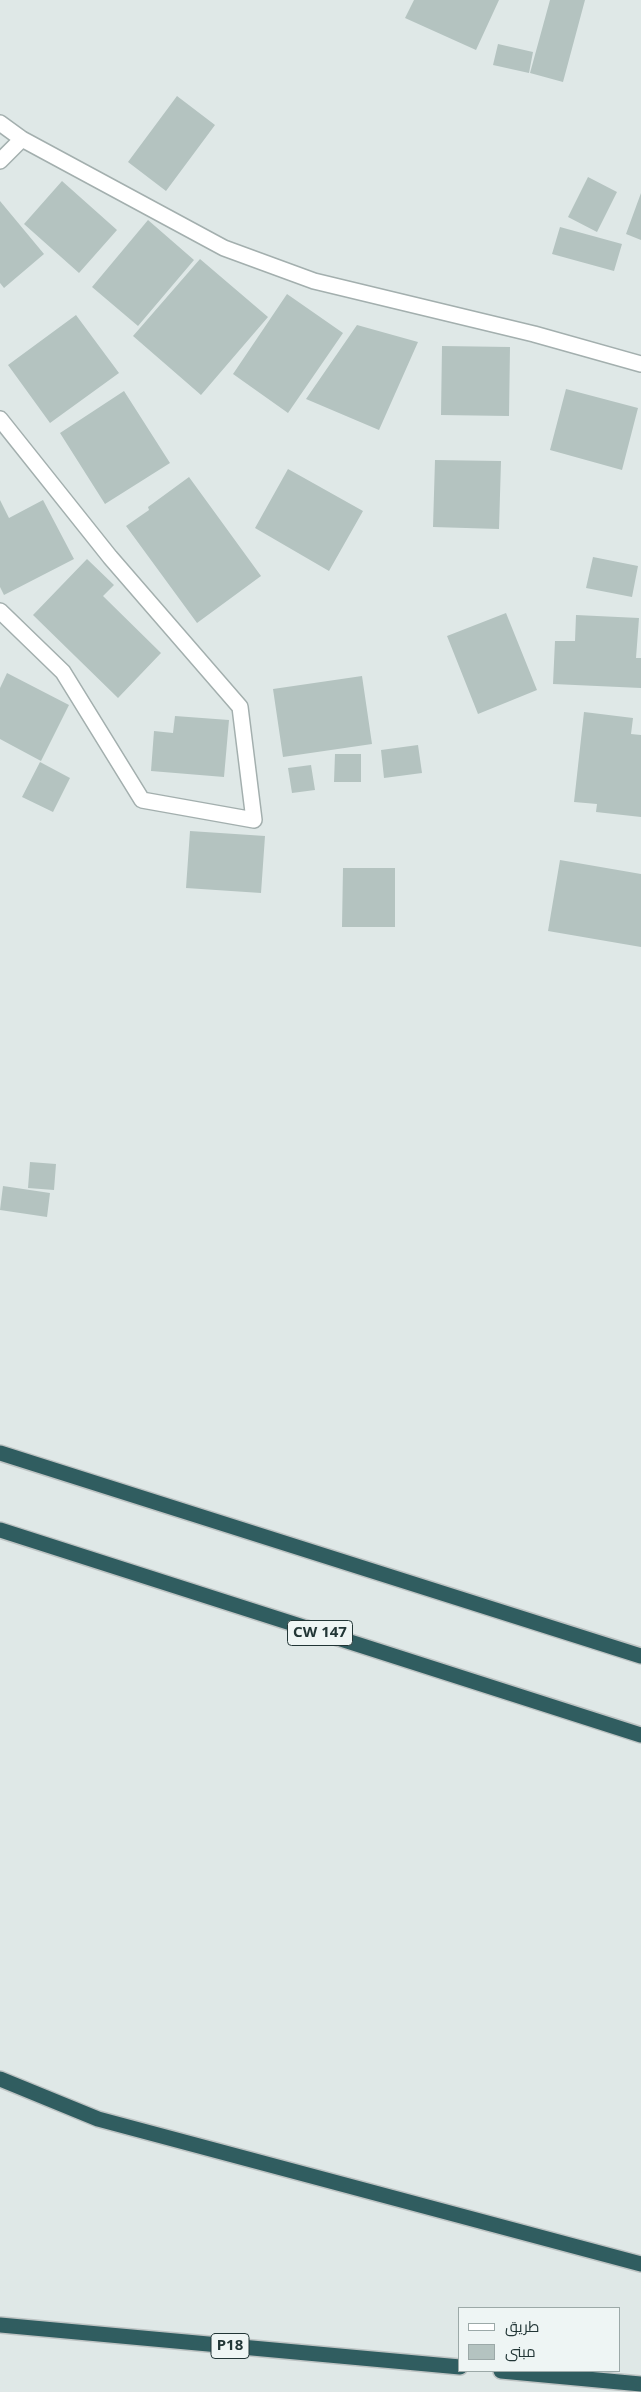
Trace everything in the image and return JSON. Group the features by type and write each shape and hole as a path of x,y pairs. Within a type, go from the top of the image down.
{"highway":[{"path":"0,1453 641,1656"},
{"name":"CW 147","path":"0,1530 641,1735"},
{"path":"0,2079 98,2119 641,2264"},
{"name":"P18","path":"0,2325 458,2367"},
{"path":"511,2372 641,2384"}],"street":[{"path":"0,123 22,139 224,248 314,281 534,334 641,364"},
{"path":"0,162 22,139"},
{"path":"0,419 110,557 240,706 254,820 142,800 63,672 0,611"}],"building":[{"path":"414,0 499,0 476,50 405,18"},
{"path":"550,0 585,0 563,82 530,73"},
{"path":"498,44 533,52 529,73 493,65"},
{"path":"177,96 215,125 166,191 128,162"},
{"path":"588,177 617,192 597,232 568,217"},
{"path":"62,181 117,230 79,273 24,224"},
{"path":"641,193 641,240 626,234"},
{"path":"0,201 44,254 4,288 0,283"},
{"path":"148,220 194,260 138,326 92,287"},
{"path":"560,227 622,244 614,271 552,254"},
{"path":"200,259 268,317 201,395 133,336"},
{"path":"287,294 343,333 288,413 233,374"},
{"path":"76,315 119,373 50,423 8,365"},
{"path":"357,325 418,342 379,430 306,399"},
{"path":"442,346 510,347 509,416 441,415"},
{"path":"566,389 638,408 622,470 550,450"},
{"path":"124,391 170,463 105,504 60,433"},
{"path":"435,460 501,461 499,529 433,527"},
{"path":"288,469 363,511 329,571 255,528"},
{"path":"189,477 261,576 197,623 126,526"},
{"path":"0,500 9,518 43,500 74,559 4,595 0,587"},
{"path":"593,557 638,566 632,597 586,588"},
{"path":"87,559 114,585 103,596 161,653 118,698 33,615"},
{"path":"506,613 537,690 478,714 447,636"},
{"path":"576,615 639,618 636,658 641,658 641,688 553,684 555,641 575,641"},
{"path":"7,673 69,705 41,761 0,739 0,688"},
{"path":"362,676 372,744 283,757 273,689"},
{"path":"584,712 633,718 631,734 641,735 641,817 596,812 597,804 574,802"},
{"path":"175,716 229,720 224,777 151,771 154,731 173,733"},
{"path":"418,745 422,773 384,778 381,750"},
{"path":"335,754 361,754 361,782 334,782"},
{"path":"40,762 70,778 53,812 22,797"},
{"path":"311,765 315,790 292,793 288,768"},
{"path":"190,831 265,836 261,893 186,888"},
{"path":"560,860 641,874 641,947 548,931"},
{"path":"343,868 395,868 395,927 342,927"},
{"path":"30,1162 56,1164 54,1190 28,1188"},
{"path":"3,1186 50,1193 47,1217 0,1210"}]}
